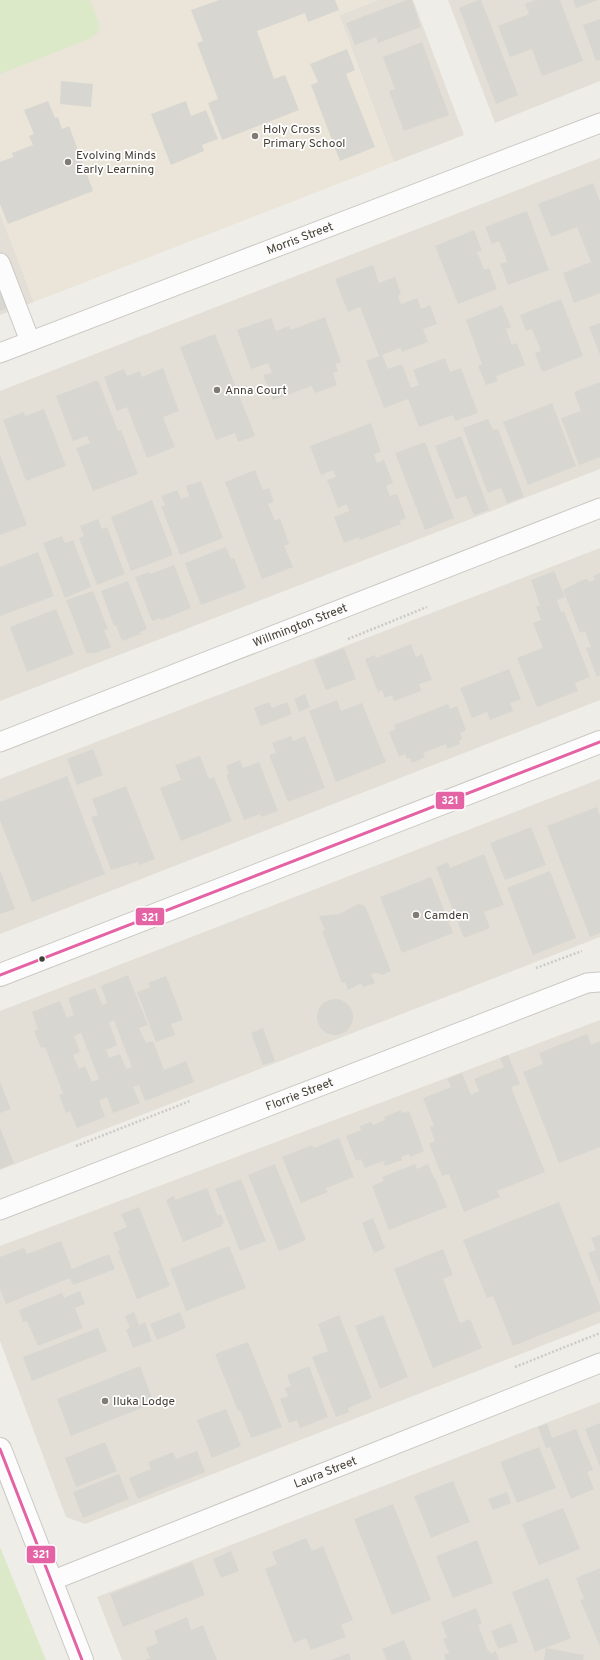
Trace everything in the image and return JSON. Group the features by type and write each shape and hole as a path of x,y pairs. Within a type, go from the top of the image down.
{"street":[{"name":"Morris Street","path":"0,353 600,123"},
{"path":"0,263 30,341"},
{"name":"Willmington Street","path":"0,742 600,508"},
{"path":"0,975 600,742"},
{"name":"Florrie Street","path":"0,1210 587,983 600,982"},
{"name":"Laura Street","path":"51,1581 600,1363"},
{"path":"0,1449 82,1660"}],"path":[{"path":"348,638 427,607"},
{"path":"536,968 582,951"},
{"path":"76,1146 190,1101"},
{"path":"515,1367 600,1333"}],"shaded area":[{"name":"Holy Cross Primary School","path":"0,0 378,0 339,15 394,162 34,302 0,213"},
{"path":"378,0 413,0 464,135 394,162 339,15"},
{"path":"448,0 600,0 600,81 495,123"},
{"path":"600,158 600,469 0,701 0,391"},
{"path":"0,213 34,302 0,315"},
{"path":"600,548 600,700 0,934 0,779"},
{"path":"600,779 600,937 0,1170 0,1011"},
{"path":"600,1020 600,1323 85,1524 66,1517 0,1341 0,1246"},
{"path":"600,1402 600,1660 122,1660 97,1597"}],"green space":[{"path":"0,0 90,0 100,26 98,33 89,39 0,74"},
{"path":"0,1547 46,1660 0,1660"}],"building":[{"path":"219,0 335,0 339,10 308,22 305,13 257,31 274,79 285,75 299,110 222,140 208,103 218,99 197,43 203,41 191,10"},
{"path":"407,0 412,0 421,27 378,43 376,37 355,45 346,23"},
{"path":"481,0 518,95 496,104 459,8"},
{"path":"535,0 560,0 583,61 542,76 532,49 510,57 498,26 529,14 525,4"},
{"path":"573,0 598,0 576,8"},
{"path":"600,19 600,60 596,61 583,25"},
{"path":"422,42 449,115 404,131 389,91 395,89 383,57"},
{"path":"347,49 355,70 346,74 375,147 340,161 311,85 318,82 310,64"},
{"path":"61,81 93,84 91,107 60,104"},
{"path":"48,101 55,118 58,117 62,129 69,126 93,191 8,224 0,204 0,162 13,157 12,153 33,145 29,136 34,134 24,110"},
{"path":"186,101 191,116 206,110 218,139 202,145 204,151 171,165 151,114"},
{"path":"593,183 600,201 600,293 574,303 563,273 591,262 577,227 551,237 538,204"},
{"path":"527,211 549,270 508,285 500,264 507,262 504,253 499,241 492,244 485,227"},
{"path":"474,230 482,251 477,252 484,270 489,268 497,289 458,304 435,246"},
{"path":"373,265 379,283 395,277 401,294 398,296 401,304 417,298 421,309 430,305 437,324 423,329 428,342 402,352 400,348 382,355 388,369 402,364 411,388 419,385 413,370 445,358 450,372 461,368 478,413 455,421 453,415 419,427 408,399 384,408 366,361 379,356 360,307 348,312 335,279"},
{"path":"0,289 8,308 0,311"},
{"path":"561,299 583,356 542,372 535,353 541,351 532,329 526,331 520,315"},
{"path":"502,305 511,327 506,329 512,345 517,343 525,365 496,376 498,381 486,385 478,366 482,364 466,320"},
{"path":"325,317 341,362 335,364 338,371 333,373 337,385 315,393 312,386 273,400 263,375 272,373 268,363 251,369 237,330 271,318 276,331 289,326 291,330"},
{"path":"600,323 600,355 589,327"},
{"name":"Anna Court","path":"215,334 255,436 238,442 235,433 216,440 180,347"},
{"path":"163,368 179,411 163,417 175,447 147,458 127,407 117,411 104,377 124,369 127,376 140,371 142,377"},
{"path":"98,380 118,431 121,430 138,474 93,491 76,448 90,443 87,436 73,441 56,396"},
{"path":"600,382 600,457 579,465 561,418 581,411 574,392"},
{"path":"552,403 576,466 528,485 503,422"},
{"path":"44,409 66,466 26,481 3,420 24,412 25,416"},
{"path":"488,419 493,430 498,429 524,497 507,503 501,488 488,493 463,428"},
{"path":"371,423 381,452 374,454 377,463 384,460 393,483 386,486 390,496 397,494 406,518 399,521 401,524 360,540 359,537 344,543 334,517 349,511 347,504 338,508 327,480 336,477 333,470 321,475 310,446"},
{"path":"461,436 489,510 474,515 466,496 456,499 435,446"},
{"path":"425,442 454,518 425,530 395,453"},
{"path":"0,455 27,525 0,535"},
{"path":"255,470 263,490 269,488 274,502 268,504 275,521 280,518 289,544 284,546 293,567 262,579 225,482"},
{"path":"201,481 223,538 180,555 161,506 165,505 161,496 177,490 181,499 189,496 186,486"},
{"path":"152,500 173,555 131,571 111,517"},
{"path":"98,519 102,529 107,527 125,574 97,585 79,538 84,536 80,526"},
{"path":"62,536 65,543 73,540 91,587 65,598 43,543"},
{"path":"226,547 231,559 234,558 246,588 201,605 185,563"},
{"path":"38,552 54,596 0,616 0,567"},
{"path":"174,565 191,608 161,620 160,618 152,621 135,577 149,572 150,574"},
{"path":"554,571 565,597 557,600 561,612 564,611 590,677 575,683 578,691 537,707 517,658 543,648 533,623 541,620 536,607 540,605 531,580"},
{"path":"600,573 600,675 597,677 586,648 591,647 585,631 580,633 563,590 582,580 588,579 589,582 595,580 593,576"},
{"path":"128,581 147,629 140,632 141,634 122,641 116,625 114,626 101,591"},
{"path":"93,591 108,629 104,630 111,647 93,654 92,652 87,654 66,600"},
{"path":"56,609 74,654 27,672 10,627"},
{"path":"411,644 416,657 422,654 432,680 419,684 421,691 394,701 392,695 385,698 382,690 378,692 365,659 375,655 376,658"},
{"path":"344,648 356,679 326,690 314,660"},
{"path":"509,669 521,699 510,703 513,711 490,720 487,712 472,718 460,688"},
{"path":"305,694 310,707 299,712 294,699"},
{"path":"337,700 341,711 362,703 386,762 336,782 309,711"},
{"path":"269,702 272,708 287,702 292,714 261,726 254,708"},
{"path":"448,704 450,709 457,706 466,730 460,733 462,739 459,740 460,744 447,749 446,744 423,753 425,757 412,763 410,758 407,759 405,754 399,757 389,732 396,729 394,725"},
{"path":"291,736 293,741 305,736 325,788 288,802 269,755 276,753 272,743"},
{"path":"93,749 103,775 77,785 67,759"},
{"path":"200,756 209,779 214,777 232,821 181,841 160,788 181,780 175,765"},
{"path":"240,760 243,768 259,762 278,811 261,817 260,814 244,820 226,775 229,774 226,766"},
{"path":"67,776 105,874 32,902 0,820 0,802"},
{"path":"126,786 155,859 139,865 138,862 111,870 91,817 98,815 92,799"},
{"path":"597,807 600,816 600,933 590,937 547,826"},
{"path":"531,827 546,865 505,880 490,843"},
{"path":"484,854 504,905 484,912 490,928 464,938 436,867 448,862 450,868"},
{"path":"0,870 15,909 0,914"},
{"path":"550,871 576,938 533,955 507,888"},
{"name":"Camden","path":"431,877 453,933 402,953 380,897"},
{"path":"358,904 363,905 366,908 391,971 382,975 377,973 371,974 375,983 363,987 361,983 348,990 345,982 342,983 322,931 325,930 319,916 339,914"},
{"path":"128,975 148,1025 139,1028 146,1043 153,1041 164,1070 186,1061 194,1082 145,1101 139,1085 133,1087 140,1103 113,1113 107,1097 99,1101 105,1117 77,1128 70,1111 66,1113 59,1095 63,1093 45,1047 41,1048 34,1031 38,1029 32,1012 60,1001 67,1018 74,1015 68,998 95,988 102,1005 107,1003 101,986","holes":["114,1020 132,1067 126,1069 120,1054 109,1058 106,1050 117,1045 109,1022","81,1033 99,1079 92,1082 85,1066 79,1069 73,1055 80,1052 74,1036"]},
{"path":"166,976 183,1020 171,1024 175,1035 156,1042 137,992 150,987 148,983"},
{"path":"339,999 348,1004 352,1010 352,1024 348,1030 339,1035 331,1035 322,1030 318,1024 317,1013 322,1004 328,1000"},
{"path":"263,1028 275,1061 263,1065 251,1033"},
{"path":"587,1034 591,1045 600,1041 600,1147 559,1163 523,1072 543,1064 539,1053"},
{"path":"508,1055 520,1084 511,1087 545,1172 497,1191 500,1197 464,1212 449,1174 442,1176 429,1144 435,1141 430,1127 434,1126 423,1098 451,1087 447,1079 462,1073 471,1095 479,1091 474,1079 504,1067 500,1058"},
{"path":"0,1082 11,1109 0,1113"},
{"path":"401,1110 402,1113 409,1111 424,1151 410,1157 409,1154 401,1157 402,1160 385,1166 383,1161 365,1168 361,1159 356,1161 346,1136 361,1130 360,1126 371,1122 373,1125 385,1120 384,1117"},
{"path":"0,1128 14,1163 0,1169"},
{"path":"339,1138 354,1177 326,1188 328,1192 301,1203 282,1157 312,1145 314,1148"},
{"path":"275,1164 306,1240 279,1251 248,1175"},
{"path":"415,1164 417,1169 428,1164 447,1207 389,1230 372,1186 384,1181 382,1177"},
{"path":"241,1179 266,1241 240,1251 215,1189"},
{"path":"207,1188 218,1216 221,1214 224,1223 221,1224 222,1226 183,1242 166,1200 174,1196 175,1200"},
{"path":"559,1202 600,1305 600,1311 513,1346 493,1296 487,1298 463,1240"},
{"path":"139,1207 170,1286 137,1299 118,1251 120,1250 113,1233 127,1227 121,1214"},
{"path":"373,1218 385,1248 374,1253 362,1223"},
{"path":"600,1235 600,1283 588,1253 596,1250 591,1238"},
{"path":"61,1241 72,1269 109,1254 115,1269 73,1285 70,1278 6,1304 0,1289 0,1257 24,1248 27,1254"},
{"path":"229,1246 246,1288 186,1311 170,1269"},
{"path":"443,1249 453,1275 443,1279 460,1323 470,1319 482,1348 433,1368 394,1269"},
{"path":"80,1291 85,1304 75,1308 83,1328 38,1346 27,1321 23,1322 19,1310 62,1293 64,1298"},
{"path":"134,1312 139,1325 145,1322 152,1341 133,1348 126,1330 130,1328 125,1316"},
{"path":"180,1312 186,1328 157,1340 150,1324"},
{"path":"339,1315 372,1398 348,1408 349,1412 336,1417 312,1357 328,1351 318,1324"},
{"path":"383,1315 408,1377 380,1389 355,1326"},
{"path":"98,1328 107,1351 32,1381 23,1357"},
{"path":"248,1342 282,1427 251,1438 240,1410 238,1411 215,1354"},
{"name":"Iluka Lodge","path":"140,1366 154,1403 71,1436 57,1399"},
{"path":"309,1366 328,1417 300,1428 297,1420 289,1423 280,1399 288,1396 285,1388 291,1386 287,1375"},
{"path":"226,1409 241,1446 212,1458 197,1420"},
{"path":"600,1423 600,1467 585,1429"},
{"path":"547,1424 552,1438 576,1429 593,1470 587,1472 594,1489 571,1499 550,1447 546,1448 538,1427"},
{"path":"105,1442 117,1471 76,1487 65,1458"},
{"path":"539,1447 556,1488 517,1503 500,1462"},
{"path":"197,1451 205,1472 138,1499 129,1478 151,1469 148,1462 173,1452 176,1459"},
{"path":"119,1474 129,1499 83,1518 73,1492"},
{"path":"453,1481 470,1522 431,1538 414,1496"},
{"path":"507,1492 511,1503 493,1510 488,1499"},
{"path":"393,1504 431,1600 392,1615 354,1519"},
{"path":"563,1508 580,1549 539,1565 522,1524"},
{"path":"306,1538 312,1551 323,1546 353,1620 341,1625 346,1637 311,1650 306,1638 294,1643 265,1569 277,1564 272,1552"},
{"path":"477,1540 493,1583 453,1598 436,1556"},
{"path":"231,1551 239,1571 221,1578 213,1559"},
{"path":"192,1562 205,1595 123,1627 110,1594"},
{"path":"600,1568 600,1646 580,1600 584,1599 576,1578"},
{"path":"548,1578 571,1638 535,1652 512,1592"},
{"path":"476,1608 482,1624 478,1625 488,1651 489,1650 491,1654 496,1651 499,1660 446,1660 444,1655 449,1653 443,1639 447,1637 441,1622"},
{"path":"187,1617 191,1630 203,1625 217,1660 145,1660 150,1658 146,1648 158,1643 154,1631"},
{"path":"511,1623 518,1642 498,1649 491,1631"},
{"path":"404,1640 412,1660 387,1660 382,1649"},
{"path":"546,1648 584,1655 583,1660 544,1660"},
{"path":"349,1653 351,1660 331,1660"}],"transit line":[{"name":"321","path":"0,975 600,742"},
{"name":"321","path":"0,1449 82,1660"}],"place":[{"name":"Holy Cross Primary School","path":"255,136"},
{"name":"Evolving Minds Early Learning","path":"68,162"},
{"name":"Anna Court","path":"217,390"},
{"name":"Camden","path":"416,915"},
{"name":"Iluka Lodge","path":"105,1401"}]}
